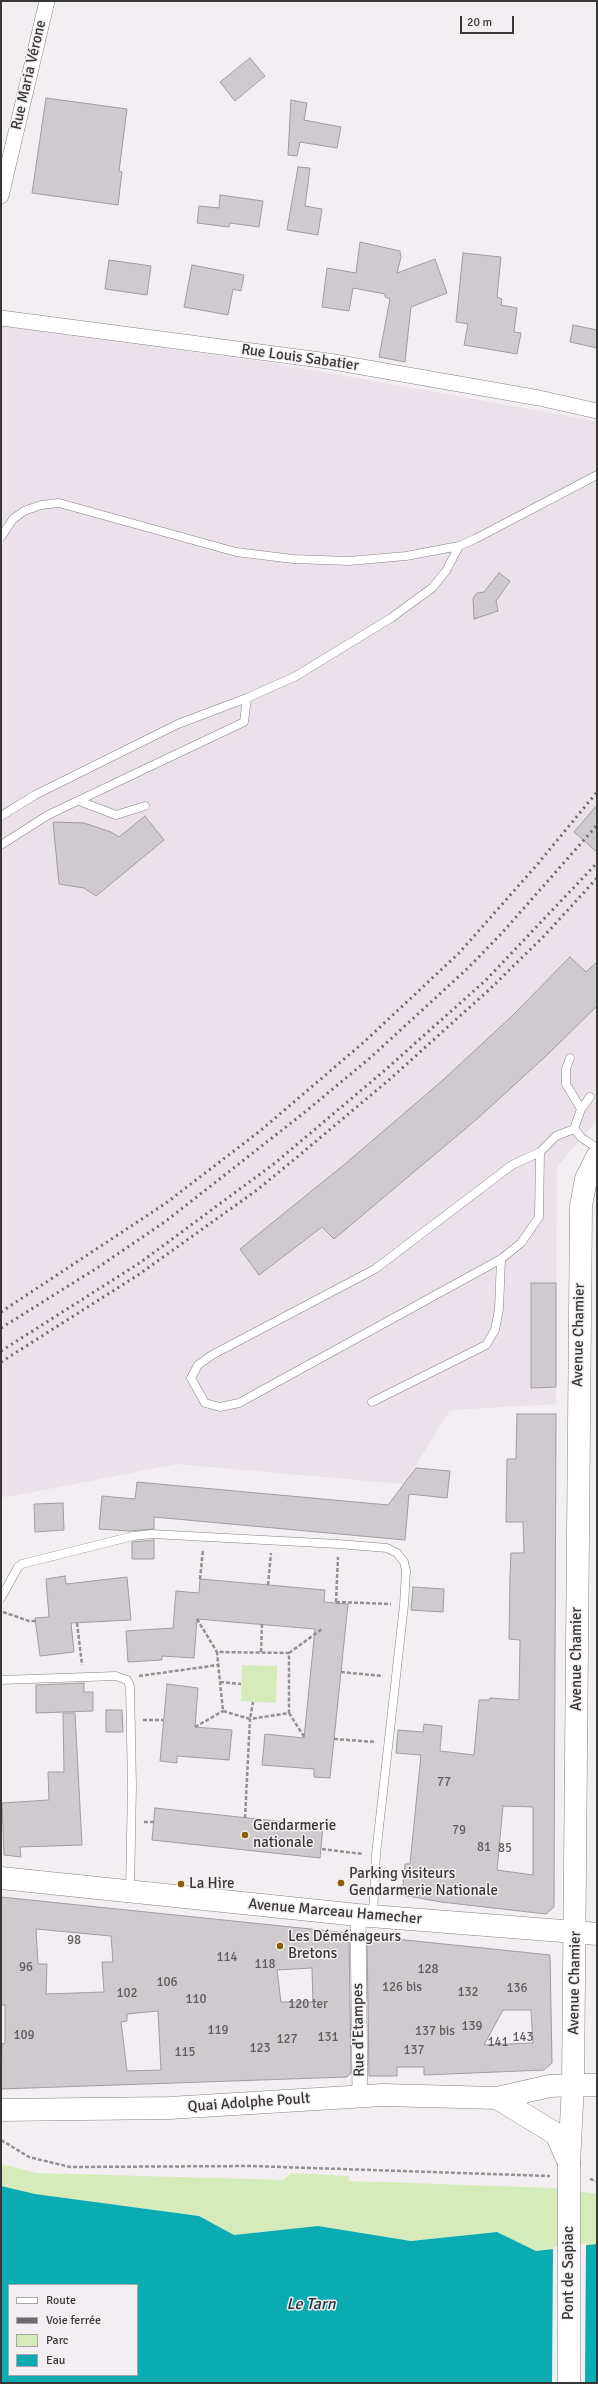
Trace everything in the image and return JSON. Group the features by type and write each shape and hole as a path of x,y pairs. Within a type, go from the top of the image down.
{"main road":[{"name":"Avenue Chamier","path":"562,2170 573,2085 580,1206 586,1180 597,1157"},
{"name":"Avenue Marceau Hamecher","path":"1,1878 365,1916 597,1934"},
{"name":"Quai Adolphe Poult","path":"1,2110 170,2108 383,2095 497,2098 550,2086 597,2085"},
{"name":"Quai Adolphe Poult","path":"497,2098 556,2134 562,2170"},
{"name":"Pont de Sapiac","path":"562,2170 569,2383"}],"street":[{"name":"Rue Maria Vérone","path":"1,196 47,1"},
{"name":"Rue Louis Sabatier","path":"1,318 328,361 540,398 597,411"},
{"name":"Rue d'Etampes","path":"360,2096 365,1916"}],"lane":[{"path":"1,537 13,519 24,510 41,505 59,503 236,552 293,559 349,561 406,556 459,546 597,474"},
{"path":"1,816 35,795 178,724 247,698 296,676 391,618 432,588 446,571 459,546"},
{"path":"1,845 48,816 244,722 247,698"},
{"path":"79,801 116,815 145,806"},
{"path":"570,1058 566,1069 566,1084 582,1108"},
{"path":"540,1152 539,1217 521,1243 501,1259 239,1403 220,1407 204,1403 191,1378 198,1364 212,1355 375,1269 512,1165 540,1152 556,1136 574,1129 582,1108 590,1097"},
{"path":"574,1129 582,1138 597,1148"},
{"path":"372,1402 486,1345 495,1330 499,1309 501,1259"},
{"path":"1,1598 18,1567 29,1561 133,1536 152,1534 338,1544 387,1548 397,1552 404,1562 406,1571 404,1605 374,1876 365,1916"},
{"path":"1,1680 83,1676 125,1677 130,1686 132,1786 130,1891"}],"path":[{"path":"200,1579 204,1537"},
{"path":"268,1585 272,1541"},
{"path":"338,1544 336,1603 404,1605"},
{"path":"1,1611 29,1621 36,1621"},
{"path":"197,1619 217,1652 223,1711"},
{"path":"77,1623 83,1676"},
{"path":"261,1652 262,1624"},
{"path":"217,1652 289,1652 322,1630"},
{"path":"289,1652 289,1713 305,1738"},
{"path":"125,1677 218,1665"},
{"path":"341,1672 396,1678"},
{"path":"220,1682 241,1684"},
{"path":"245,1818 250,1719 253,1702"},
{"path":"195,1727 223,1711 250,1719 289,1713"},
{"path":"130,1720 163,1720"},
{"path":"334,1739 389,1743"},
{"path":"322,1849 368,1855 366,1871 374,1876"},
{"path":"1,2140 29,2157 70,2167 252,2166 562,2170"},
{"path":"590,2179 597,2181"}],"shaded area":[{"path":"1,326 273,363 597,421 597,1120 557,1167 556,1404 450,1410 404,1484 176,1464 8,1497 1,1496"}],"green space":[{"path":"242,1665 277,1666 276,1703 241,1701"},
{"path":"1,2164 36,2173 283,2180 292,2173 349,2176 349,2181 554,2188 597,2194 597,2244 536,2251 497,2232 411,2241 318,2226 234,2235 199,2216 35,2194 1,2186"}],"water":[{"name":"Le Tarn","path":"1,2186 35,2194 199,2216 234,2235 318,2226 411,2241 497,2232 536,2251 597,2244 597,2383 1,2383"}],"pier":[{"path":"586,2243 585,2383 552,2383 553,2247"}],"building":[{"path":"250,58 265,76 235,101 220,82"},
{"path":"46,98 127,109 119,171 122,172 118,205 32,193"},
{"path":"291,100 307,103 304,120 341,127 337,148 300,142 297,156 288,155"},
{"path":"298,167 310,168 305,206 322,209 318,235 287,230"},
{"path":"220,195 263,201 259,227 230,223 229,227 197,223 199,206 219,208"},
{"path":"360,242 400,251 401,257 397,273 435,259 447,293 411,307 405,362 379,357 390,299 385,297 385,294 353,288 349,311 322,307 327,268 356,273"},
{"path":"463,253 501,257 497,297 502,299 501,305 517,308 514,332 521,333 517,354 464,345 468,324 456,322"},
{"path":"109,260 151,266 147,295 105,289"},
{"path":"192,265 244,275 241,291 233,289 228,315 184,307"},
{"path":"573,325 597,330 597,348 570,342"},
{"path":"499,573 510,581 496,601 498,611 474,619 473,598 477,593 484,592"},
{"path":"597,805 597,852 574,832"},
{"path":"145,816 164,840 96,896 84,888 59,884 53,822 84,823 111,832 119,837"},
{"path":"570,957 586,972 597,962 597,1006 547,1055 477,1119 334,1239 322,1227 259,1275 240,1249 345,1164 443,1080 512,1016"},
{"path":"531,1283 556,1283 556,1387 531,1388"},
{"path":"517,1414 556,1414 554,1907 546,1914 441,1902 402,1895 405,1864 410,1864 421,1755 396,1753 398,1730 423,1732 424,1724 442,1726 440,1751 474,1755 479,1700 489,1700 490,1698 519,1700 520,1640 509,1639 510,1576 511,1553 524,1553 523,1522 506,1522 507,1459 516,1459","holes":["503,1806 533,1807 533,1875 497,1870"]},
{"path":"416,1468 450,1471 447,1498 409,1494 405,1540 154,1517 154,1529 129,1531 99,1529 102,1496 135,1499 137,1482 388,1505"},
{"path":"63,1503 64,1530 35,1532 34,1504"},
{"path":"154,1540 154,1559 132,1559 132,1542"},
{"path":"65,1576 66,1584 127,1577 131,1620 71,1623 74,1652 40,1656 35,1618 49,1617 46,1579"},
{"path":"200,1579 325,1590 324,1602 348,1604 330,1778 314,1777 314,1769 262,1765 265,1734 304,1738 315,1629 197,1619 194,1658 162,1656 162,1660 128,1662 126,1631 173,1628 176,1591 199,1593"},
{"path":"413,1587 444,1589 443,1612 411,1610"},
{"path":"84,1683 84,1692 93,1692 93,1711 36,1713 36,1685"},
{"path":"167,1684 198,1688 195,1727 232,1730 229,1760 177,1756 177,1763 160,1761"},
{"path":"106,1710 122,1710 123,1732 106,1732"},
{"path":"63,1713 75,1713 82,1845 20,1847 21,1857 4,1855 2,1803 49,1800 48,1772 64,1772"},
{"path":"155,1808 323,1826 320,1858 152,1840"},
{"path":"1,1897 349,1933 351,2073 347,2077 1,2089 2,2044 5,2043 5,2005 1,2005","holes":["36,1929 111,1936 113,1962 102,1962 104,1992 46,1994 47,1964 38,1964","312,1968 313,2002 281,2002 277,1970","158,2011 161,2070 127,2071 121,2022 127,2021 127,2014"]},
{"path":"367,1936 550,1955 552,2063 544,2070 424,2075 424,2067 397,2067 397,2076 369,2076","holes":["503,2010 531,2010 533,2043 484,2045"]}],"railway":[{"path":"1,1312 166,1203 260,1131 364,1042 459,953 536,866 597,792"},
{"path":"1,1328 97,1268 166,1221 305,1112 370,1058 468,968 501,934 597,825"},
{"path":"1,1351 141,1262 275,1163 384,1071 486,980 597,863"},
{"path":"1,1362 138,1275 257,1190 390,1079 491,988 545,935 597,878"}],"place":[{"name":"Gendarmerie nationale","path":"245,1835"},
{"name":"Parking visiteurs Gendarmerie Nationale","path":"341,1883"},
{"name":"La Hire","path":"181,1884"},
{"name":"Les Déménageurs Bretons","path":"280,1946"}]}
